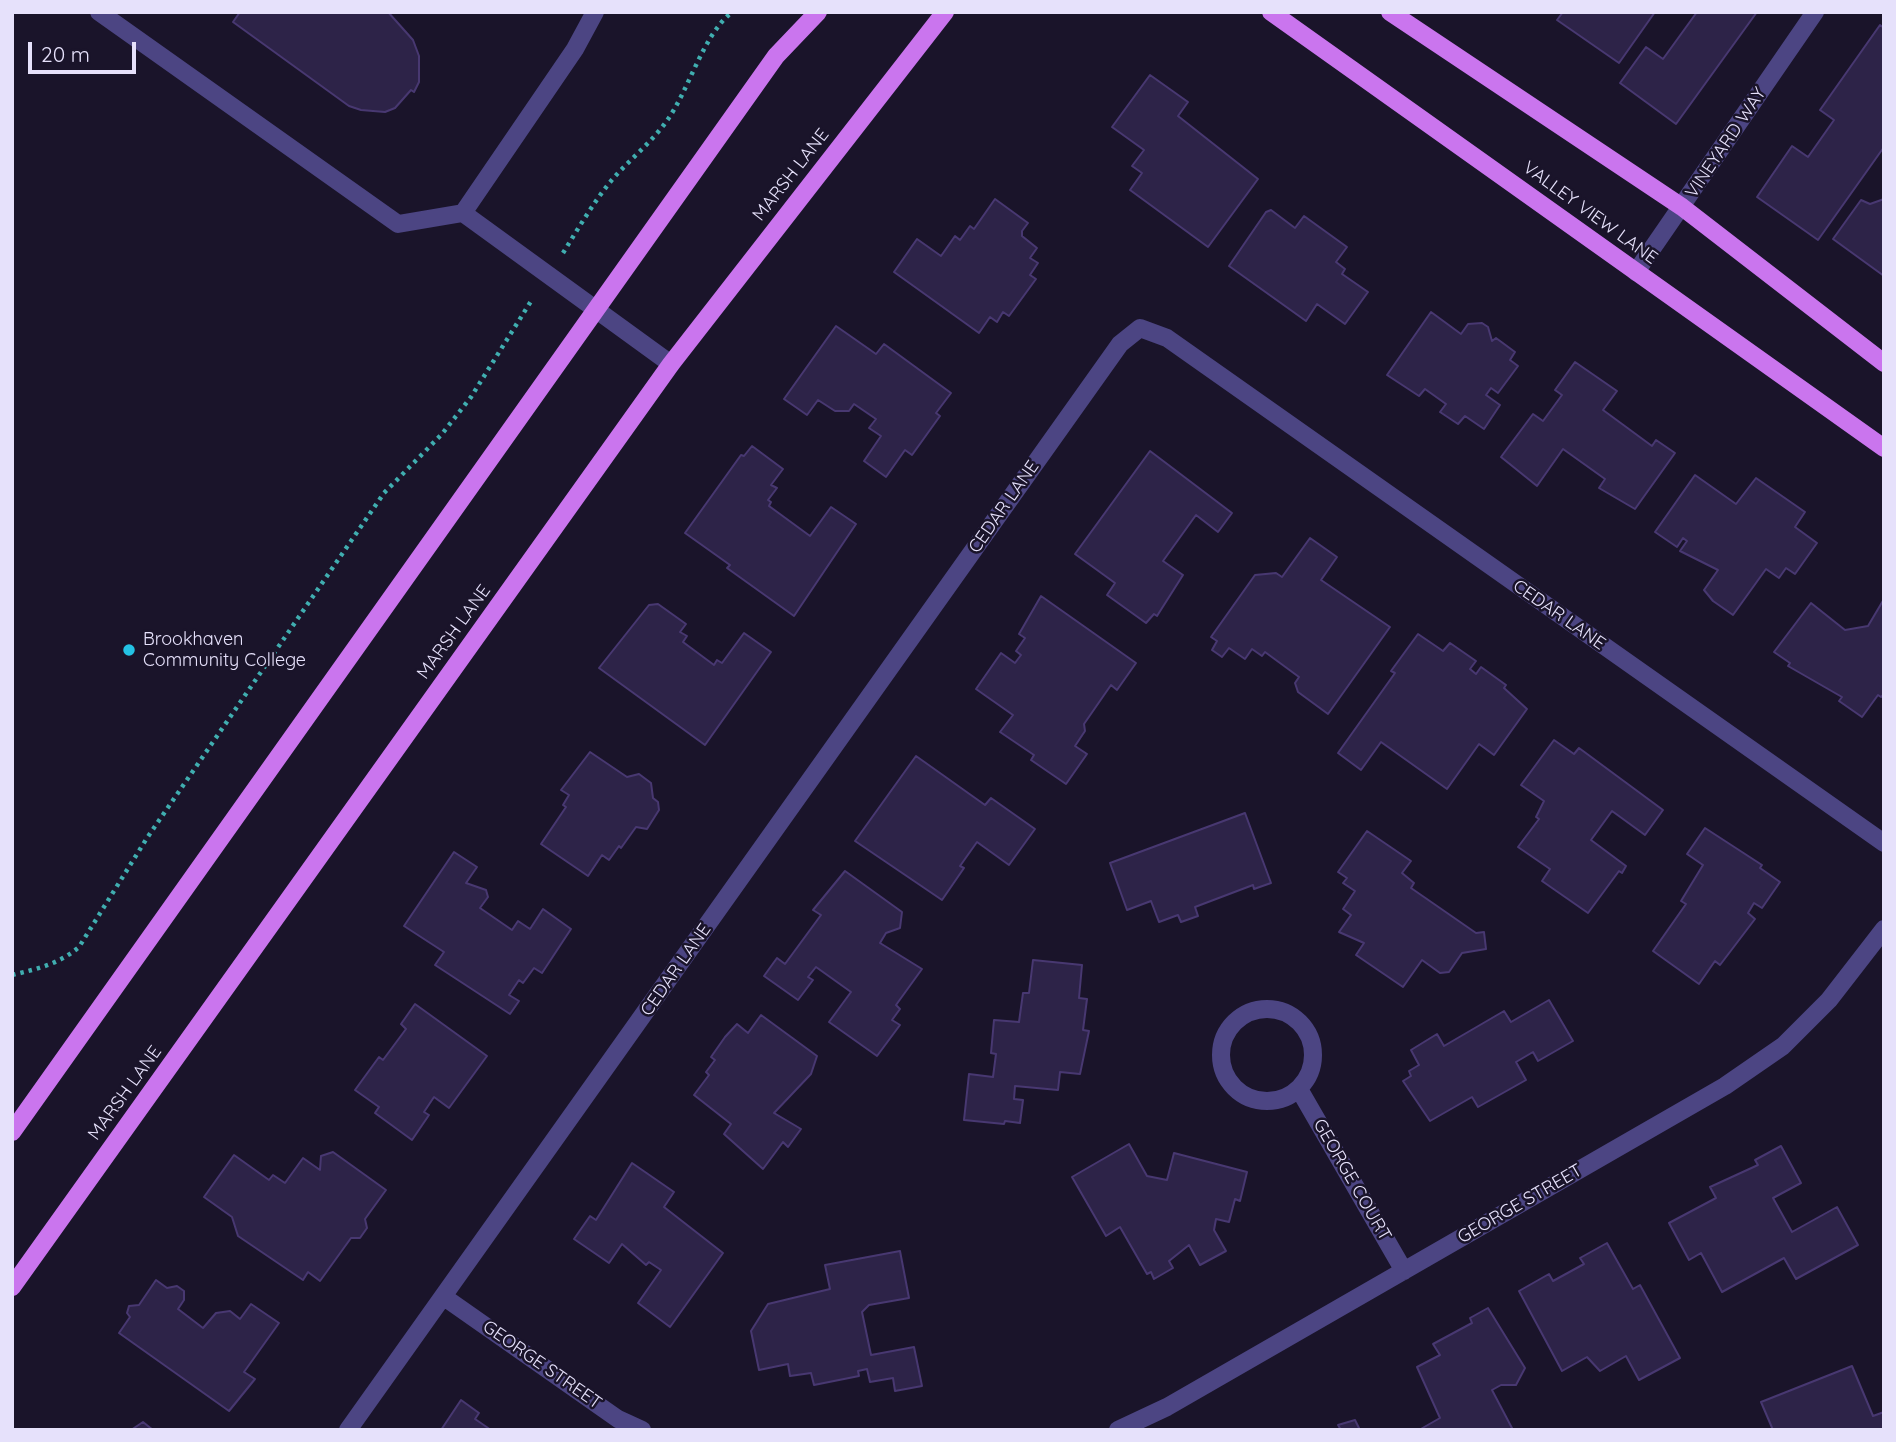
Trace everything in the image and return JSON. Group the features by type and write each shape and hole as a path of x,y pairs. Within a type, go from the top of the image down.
{"main road":[{"path":"12,1132 776,56 818,12"},
{"name":"MARSH LANE","path":"12,1287 671,365 945,12"},
{"name":"VALLEY VIEW LANE","path":"1271,12 1884,448"},
{"path":"1390,12 1682,207 1884,363"}],"street":[{"path":"99,12 398,224 463,213 671,365"},
{"path":"463,213 575,49 595,12"},
{"name":"VINEYARD WAY","path":"1636,272 1815,12"},
{"name":"CEDAR LANE","path":"348,1430 1119,344 1140,328 1167,338 1884,843"},
{"name":"GEORGE STREET","path":"1118,1430 1167,1407 1725,1086 1783,1046 1829,1000 1884,929"},
{"path":"1266,1008 1282,1010 1301,1024 1313,1045 1313,1060 1309,1076 1299,1089 1287,1097 1258,1101 1232,1086 1224,1073 1221,1045 1227,1031 1237,1019 1250,1011 1266,1008"},
{"name":"GEORGE COURT","path":"1299,1089 1404,1271"},
{"name":"GEORGE STREET","path":"444,1297 618,1419 642,1430"}],"path":[{"path":"12,975 47,967 66,958 79,947 147,838 384,493 442,434 471,397 609,183 664,125 678,105 705,48 732,12"}],"building":[{"path":"240,12 388,12 413,40 419,56 419,82 414,92 411,90 395,108 385,112 349,106 233,22"},
{"path":"1563,12 1655,12 1619,63 1557,20"},
{"path":"1697,12 1757,12 1676,124 1620,83 1646,47 1663,59"},
{"path":"1880,25 1884,28 1884,147 1818,240 1757,197 1792,146 1808,157 1834,120 1820,110"},
{"path":"1150,75 1188,102 1178,116 1258,179 1208,247 1130,190 1142,173 1132,166 1144,150 1112,127"},
{"path":"995,199 1028,223 1022,236 1037,248 1030,258 1038,263 1030,275 1036,279 1009,316 1003,312 997,322 990,317 979,333 894,272 917,239 941,256 955,236 960,240 970,226 974,229"},
{"path":"1884,199 1884,276 1833,239 1861,200 1870,204"},
{"path":"1271,210 1295,228 1304,216 1347,247 1336,262 1345,269 1342,274 1368,292 1345,324 1317,304 1306,321 1229,266 1266,212"},
{"path":"1431,312 1461,334 1468,324 1482,323 1488,327 1492,341 1496,338 1515,352 1510,360 1518,366 1498,393 1491,388 1486,395 1500,405 1484,429 1465,416 1458,424 1440,412 1446,404 1425,389 1419,396 1387,375"},
{"path":"836,326 876,354 884,344 951,393 936,413 940,416 912,455 905,450 886,477 864,461 881,436 869,428 876,419 854,404 849,411 835,411 818,400 807,415 784,399"},
{"path":"1575,362 1617,391 1603,410 1652,446 1656,440 1675,453 1635,509 1599,488 1605,479 1563,449 1537,486 1501,457 1533,414 1543,421 1562,395 1555,390"},
{"path":"752,446 783,469 771,485 777,488 768,500 771,502 769,506 810,536 831,507 856,524 794,616 727,568 730,565 685,533 741,455 744,456"},
{"path":"1150,451 1232,513 1218,532 1196,515 1163,561 1183,575 1157,616 1154,614 1146,623 1107,595 1115,583 1075,554"},
{"path":"1695,475 1736,504 1756,478 1805,512 1795,527 1817,543 1795,574 1786,568 1779,578 1766,569 1733,615 1713,601 1704,590 1718,570 1680,551 1687,541 1683,538 1677,547 1655,532"},
{"path":"1310,538 1337,557 1321,580 1390,627 1328,714 1298,692 1295,683 1299,677 1265,652 1262,656 1252,649 1245,659 1229,648 1222,657 1212,650 1217,641 1211,637 1255,575 1276,573 1282,577"},
{"path":"1041,596 1136,663 1117,690 1111,685 1084,724 1085,731 1075,746 1087,754 1066,784 1031,760 1034,755 1000,732 1013,715 976,689 1001,653 1015,663 1021,655 1016,651 1025,638 1019,634"},
{"path":"1884,599 1884,694 1881,697 1878,695 1862,717 1839,701 1842,697 1788,666 1790,663 1774,652 1811,603 1845,630 1868,626"},
{"path":"658,604 686,624 680,632 687,636 683,642 714,665 717,660 722,663 744,633 771,652 705,745 599,668 649,605"},
{"path":"1418,634 1443,651 1450,643 1476,661 1470,669 1476,674 1481,667 1506,685 1504,688 1527,709 1494,755 1479,744 1447,789 1381,742 1361,770 1338,753 1395,673 1391,671"},
{"path":"1554,740 1574,754 1579,748 1663,810 1645,835 1612,811 1591,840 1626,866 1622,873 1619,871 1588,913 1542,881 1550,869 1518,847 1539,819 1536,817 1544,801 1521,785"},
{"path":"590,752 627,777 639,774 651,783 653,798 658,802 659,810 647,829 636,827 609,860 602,855 588,876 541,844 566,807 563,805 569,795 561,790"},
{"path":"916,756 985,805 991,798 1035,829 1009,865 977,842 960,866 964,868 942,900 855,841"},
{"path":"1245,813 1271,883 1254,889 1253,885 1195,907 1198,916 1181,922 1178,915 1159,922 1151,901 1127,910 1110,863"},
{"path":"1705,828 1762,865 1760,868 1780,882 1762,908 1754,903 1748,913 1755,919 1720,965 1715,961 1699,984 1653,951 1686,904 1681,901 1703,865 1687,854"},
{"path":"1367,831 1411,861 1402,873 1414,883 1411,888 1476,933 1484,932 1486,949 1462,953 1449,972 1440,973 1422,960 1403,987 1356,955 1364,943 1339,932 1351,915 1343,909 1355,891 1343,883 1347,878 1338,872"},
{"path":"454,852 477,867 466,883 486,890 488,897 480,908 512,930 518,921 530,929 543,909 571,929 542,973 534,968 523,983 519,980 509,995 519,1001 510,1014 435,965 444,952 404,926"},
{"path":"845,871 902,912 900,928 886,933 880,943 922,969 896,1005 900,1009 892,1020 900,1025 877,1056 829,1022 851,992 816,967 808,977 813,980 798,1000 764,976 777,958 785,964 821,915 813,910"},
{"path":"1033,960 1082,965 1079,998 1087,999 1083,1030 1089,1031 1080,1074 1060,1072 1058,1090 1015,1086 1014,1099 1023,1100 1020,1123 964,1120 969,1074 993,1077 996,1054 991,1053 994,1020 1019,1022 1023,993 1029,993"},
{"path":"1549,1000 1573,1041 1538,1061 1533,1052 1516,1062 1526,1080 1478,1107 1472,1097 1430,1121 1403,1081 1411,1076 1409,1071 1419,1065 1411,1050 1437,1034 1444,1046 1504,1011 1511,1022"},
{"path":"415,1004 487,1056 449,1108 434,1097 424,1112 429,1115 412,1140 375,1113 379,1107 355,1090 379,1057 383,1060 406,1029 401,1024"},
{"path":"761,1015 817,1056 811,1074 774,1113 801,1129 788,1147 783,1142 763,1169 724,1134 731,1124 694,1095 709,1075 706,1072 715,1060 711,1057 725,1037 737,1024 748,1033"},
{"path":"1129,1144 1147,1176 1167,1180 1174,1153 1247,1172 1240,1201 1235,1199 1229,1222 1216,1219 1214,1230 1226,1251 1200,1265 1189,1245 1169,1261 1173,1268 1154,1279 1151,1272 1147,1274 1120,1227 1106,1236 1072,1177"},
{"path":"1781,1146 1801,1183 1773,1198 1792,1232 1837,1207 1858,1245 1796,1279 1784,1258 1722,1292 1701,1253 1689,1260 1669,1223 1716,1198 1710,1187 1758,1165 1755,1160"},
{"path":"333,1152 386,1190 365,1219 367,1228 360,1238 351,1238 320,1281 308,1272 303,1280 238,1236 232,1217 204,1197 234,1155 269,1180 273,1175 285,1183 303,1158 320,1170 321,1156"},
{"path":"632,1163 674,1192 664,1207 723,1253 670,1327 638,1303 661,1270 649,1262 646,1265 622,1244 609,1263 574,1239 590,1216 596,1220"},
{"path":"1607,1243 1633,1289 1640,1285 1680,1358 1639,1380 1626,1356 1600,1371 1587,1357 1562,1371 1519,1291 1549,1274 1553,1281 1584,1264 1580,1258"},
{"path":"900,1251 909,1298 869,1305 862,1312 871,1355 914,1347 922,1386 895,1391 893,1378 870,1382 867,1369 858,1371 859,1376 814,1385 811,1373 790,1376 788,1364 759,1370 751,1331 768,1304 830,1289 825,1265"},
{"path":"156,1280 167,1288 177,1286 184,1291 184,1300 178,1309 203,1328 216,1313 230,1311 240,1319 251,1304 279,1323 244,1372 255,1379 229,1411 119,1333 130,1317 127,1313 129,1306 139,1305"},
{"path":"1488,1308 1525,1368 1516,1385 1501,1385 1492,1390 1513,1430 1419,1430 1440,1418 1417,1367 1440,1355 1433,1344 1472,1323 1470,1318"},
{"path":"1852,1366 1873,1416 1884,1412 1884,1430 1773,1430 1761,1402"},
{"path":"461,1400 479,1413 475,1419 491,1430 441,1430"},
{"path":"1355,1420 1360,1430 1341,1430 1338,1425"},
{"path":"143,1422 153,1430 131,1430"}],"place":[{"name":"Brookhaven Community College","path":"129,650"}]}
